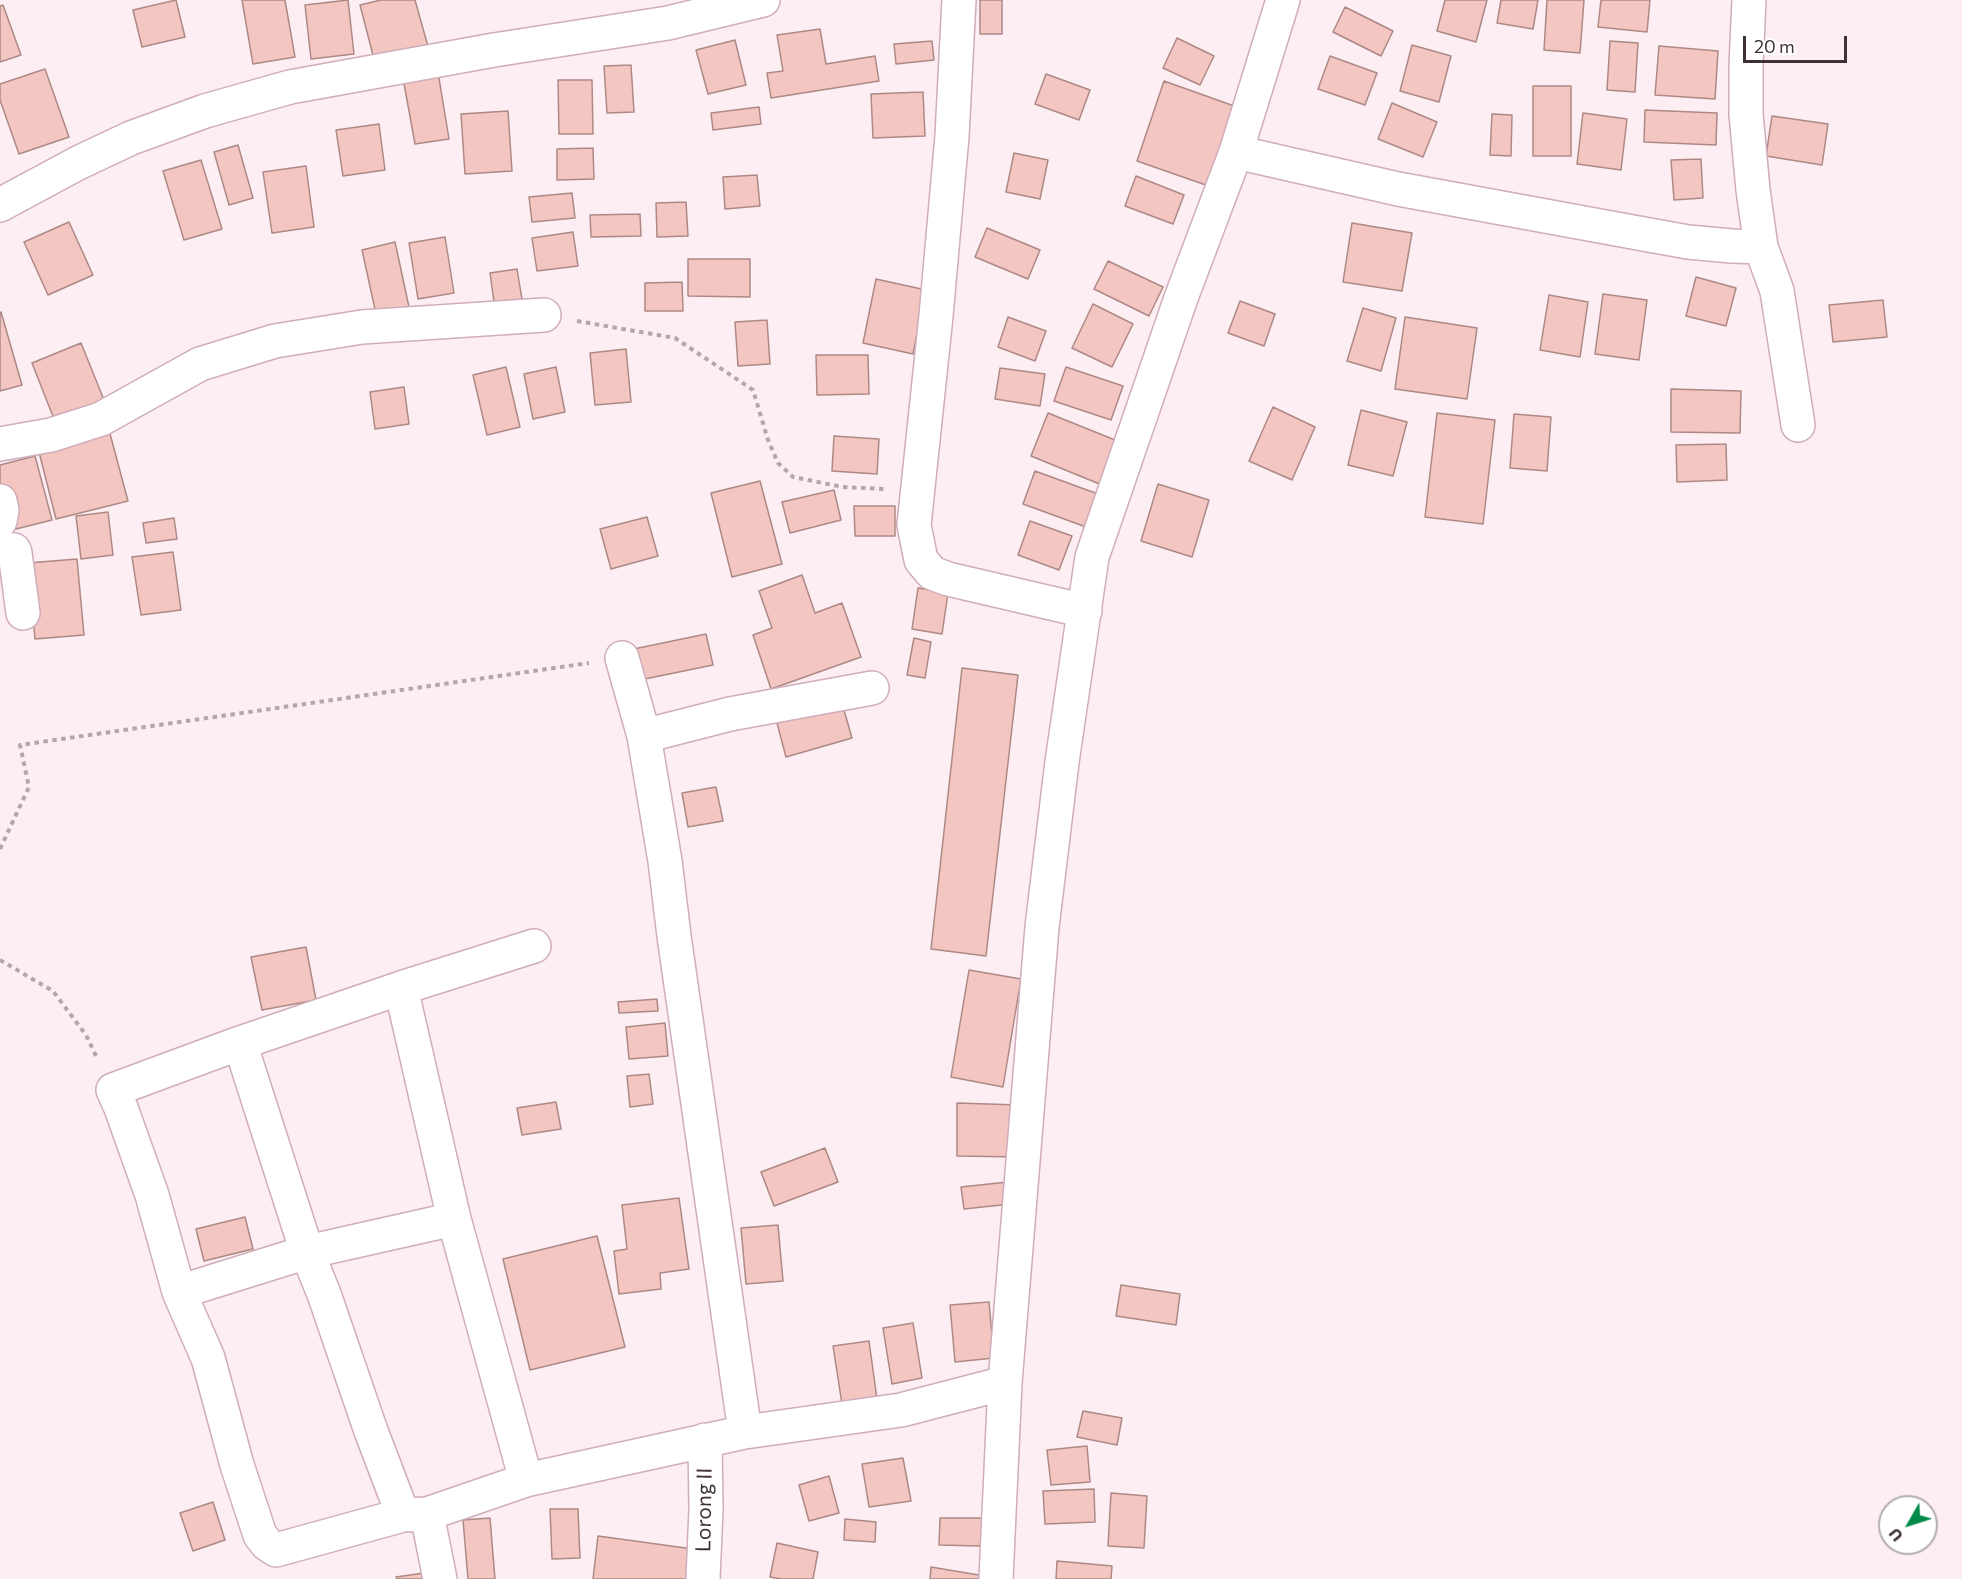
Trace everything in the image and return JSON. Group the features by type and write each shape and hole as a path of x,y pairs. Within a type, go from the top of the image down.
{"street":[{"path":"0,205 78,163 131,138 205,111 290,87 494,50 668,23 763,0"},
{"path":"959,0 952,136 936,316 916,490 914,525 921,560 932,573 948,579 1085,611"},
{"path":"996,1579 1005,1383 1042,927 1062,762 1092,557 1181,298 1236,152 1283,0"},
{"path":"1749,0 1746,114 1753,190 1761,247 1777,291 1798,425"},
{"path":"1236,152 1398,189 1627,231 1688,242 1761,247"},
{"path":"0,444 51,435 101,419 200,364 274,341 363,327 544,315"},
{"path":"0,501 2,510 0,521"},
{"path":"0,546 14,550 23,613"},
{"path":"622,658 644,736 665,861 745,1432"},
{"path":"644,736 730,714 872,687"},
{"path":"534,946 401,988 112,1090 121,1108 152,1195 179,1292 208,1358 237,1465 261,1535 267,1544 276,1550 415,1514 526,1480 705,1440 745,1432 901,1410 1005,1383"},
{"path":"401,988 454,1219 526,1480"},
{"path":"240,1043 307,1252 324,1294 371,1431 415,1514 440,1579"},
{"path":"179,1292 307,1252 454,1219"},
{"name":"Lorong II","path":"703,1579 706,1509 705,1440"}],"path":[{"path":"544,315 675,338 753,390 778,464 793,477 843,487 916,490"},
{"path":"0,849 29,787 20,745 622,658"},
{"path":"0,960 53,991 86,1035 112,1090"}],"building":[{"path":"176,0 185,37 142,47 133,10"},
{"path":"242,0 285,0 295,57 253,64"},
{"path":"348,0 354,54 311,59 305,5"},
{"path":"381,0 415,0 429,50 375,63 360,5"},
{"path":"980,0 1002,0 1002,34 980,34"},
{"path":"1445,0 1487,0 1476,42 1437,31"},
{"path":"1501,0 1538,0 1533,29 1497,23"},
{"path":"1547,0 1584,0 1580,53 1544,50"},
{"path":"1601,0 1650,0 1647,32 1598,27"},
{"path":"3,5 21,55 0,62 0,6"},
{"path":"1345,7 1393,31 1381,56 1333,32"},
{"path":"820,29 826,64 875,56 879,81 771,98 767,73 783,71 777,35"},
{"path":"1177,38 1214,56 1200,85 1163,68"},
{"path":"735,40 746,85 708,94 696,50"},
{"path":"932,41 934,60 896,64 894,44"},
{"path":"1610,41 1638,43 1635,92 1607,90"},
{"path":"1412,45 1451,56 1439,102 1400,91"},
{"path":"1659,46 1718,51 1715,99 1655,95"},
{"path":"1330,56 1377,73 1365,105 1318,89"},
{"path":"631,65 634,112 607,113 604,66"},
{"path":"45,69 69,137 19,154 0,100 0,84"},
{"path":"438,72 449,139 415,144 403,78"},
{"path":"1046,74 1090,90 1079,120 1035,104"},
{"path":"558,80 592,80 593,134 559,134"},
{"path":"1164,81 1251,112 1223,191 1137,161"},
{"path":"1533,86 1571,86 1571,156 1533,156"},
{"path":"923,92 925,136 873,138 871,94"},
{"path":"1392,103 1437,122 1423,157 1378,139"},
{"path":"759,107 761,124 713,130 711,113"},
{"path":"1645,110 1717,113 1716,145 1644,142"},
{"path":"508,111 512,171 465,174 461,114"},
{"path":"1583,113 1627,119 1621,170 1577,164"},
{"path":"1492,114 1512,115 1511,156 1490,155"},
{"path":"1772,116 1828,124 1822,165 1766,156"},
{"path":"379,124 385,170 343,176 336,130"},
{"path":"238,145 253,198 229,205 214,152"},
{"path":"593,148 594,179 557,180 557,149"},
{"path":"1014,153 1048,160 1040,199 1006,192"},
{"path":"1701,159 1703,198 1674,200 1671,160"},
{"path":"201,160 222,229 184,240 163,171"},
{"path":"306,166 314,227 272,233 263,172"},
{"path":"757,175 760,206 725,209 723,177"},
{"path":"1136,176 1184,195 1173,224 1125,206"},
{"path":"572,193 575,218 532,222 529,197"},
{"path":"686,202 688,236 657,237 656,203"},
{"path":"640,214 641,236 591,237 590,215"},
{"path":"69,222 93,275 48,295 24,242"},
{"path":"1352,223 1412,233 1402,291 1343,282"},
{"path":"987,228 1040,250 1028,279 975,257"},
{"path":"573,232 578,266 537,271 532,238"},
{"path":"445,237 454,293 418,299 409,243"},
{"path":"395,242 409,307 376,314 362,250"},
{"path":"688,259 750,259 750,297 688,296"},
{"path":"1108,261 1163,287 1149,316 1094,289"},
{"path":"517,269 523,305 495,309 490,273"},
{"path":"1696,277 1736,288 1726,326 1686,316"},
{"path":"876,279 926,290 913,354 863,343"},
{"path":"682,282 683,311 645,311 645,283"},
{"path":"1603,294 1647,300 1639,360 1595,354"},
{"path":"1549,295 1588,302 1580,357 1540,350"},
{"path":"1883,300 1887,337 1833,342 1829,305"},
{"path":"1240,301 1275,314 1264,346 1228,333"},
{"path":"1093,304 1133,324 1112,367 1072,348"},
{"path":"1363,308 1396,318 1381,371 1347,361"},
{"path":"0,313 22,385 0,391"},
{"path":"1008,317 1046,331 1035,361 998,347"},
{"path":"1405,317 1477,328 1467,399 1395,389"},
{"path":"767,320 770,364 738,366 735,322"},
{"path":"81,343 104,400 54,419 32,363"},
{"path":"626,349 631,402 595,405 590,353"},
{"path":"816,355 868,355 869,394 817,395"},
{"path":"506,367 520,427 487,435 473,375"},
{"path":"556,367 565,412 533,419 524,374"},
{"path":"1066,367 1123,386 1111,420 1054,401"},
{"path":"1000,368 1045,374 1040,406 995,399"},
{"path":"404,387 409,424 375,429 370,392"},
{"path":"1671,389 1741,391 1740,433 1671,432"},
{"path":"1273,407 1315,427 1292,480 1249,461"},
{"path":"1361,410 1407,422 1393,476 1348,465"},
{"path":"1048,413 1120,442 1102,485 1031,456"},
{"path":"1437,413 1495,420 1483,524 1425,517"},
{"path":"1514,414 1551,417 1547,471 1510,468"},
{"path":"109,430 128,501 56,519 38,448"},
{"path":"834,436 879,439 877,474 832,471"},
{"path":"1726,444 1727,480 1677,482 1676,445"},
{"path":"35,456 52,520 12,530 0,486 0,465"},
{"path":"1035,471 1109,498 1097,531 1023,504"},
{"path":"760,481 782,564 732,577 711,493"},
{"path":"1158,484 1209,500 1192,557 1141,541"},
{"path":"834,490 841,520 790,533 782,502"},
{"path":"854,506 895,506 895,536 855,536"},
{"path":"108,512 113,555 81,559 76,516"},
{"path":"647,517 658,556 611,569 600,529"},
{"path":"174,518 177,539 146,543 143,523"},
{"path":"1030,521 1072,536 1059,570 1018,555"},
{"path":"173,552 181,610 141,615 132,557"},
{"path":"77,559 84,635 35,639 28,563"},
{"path":"802,575 815,613 842,603 861,657 771,689 753,635 772,628 759,591"},
{"path":"918,588 948,593 942,634 912,629"},
{"path":"706,634 713,665 635,681 629,650"},
{"path":"914,638 931,642 925,678 907,675"},
{"path":"962,668 1018,675 986,956 931,949"},
{"path":"842,703 852,738 786,757 777,723"},
{"path":"716,787 723,821 688,827 682,793"},
{"path":"306,947 316,1000 262,1010 251,957"},
{"path":"969,970 1021,979 1003,1087 951,1077"},
{"path":"657,999 658,1011 619,1013 618,1002"},
{"path":"665,1023 668,1056 629,1059 626,1027"},
{"path":"649,1074 653,1104 630,1107 627,1076"},
{"path":"556,1102 561,1129 522,1135 517,1108"},
{"path":"957,1103 1019,1105 1018,1157 957,1156"},
{"path":"825,1148 838,1182 774,1206 761,1172"},
{"path":"1017,1181 1020,1203 964,1209 961,1187"},
{"path":"679,1198 689,1269 660,1273 661,1289 619,1294 614,1251 627,1249 622,1205"},
{"path":"245,1217 253,1249 204,1261 196,1229"},
{"path":"778,1225 783,1281 746,1284 741,1228"},
{"path":"597,1236 625,1347 530,1370 503,1259"},
{"path":"1121,1285 1180,1294 1176,1325 1116,1316"},
{"path":"989,1302 994,1358 955,1362 950,1305"},
{"path":"913,1323 922,1378 892,1384 883,1328"},
{"path":"869,1341 877,1399 842,1404 833,1346"},
{"path":"1083,1411 1122,1418 1117,1445 1077,1437"},
{"path":"1087,1446 1090,1482 1051,1485 1047,1450"},
{"path":"903,1458 911,1501 869,1507 862,1464"},
{"path":"829,1476 839,1513 809,1521 799,1485"},
{"path":"1094,1489 1095,1522 1045,1524 1043,1491"},
{"path":"1111,1493 1147,1496 1144,1548 1108,1546"},
{"path":"213,1502 225,1540 193,1551 180,1513"},
{"path":"550,1509 578,1509 580,1558 552,1559"},
{"path":"490,1518 495,1579 468,1579 463,1520"},
{"path":"940,1518 982,1518 981,1546 939,1545"},
{"path":"845,1519 876,1522 875,1542 844,1540"},
{"path":"598,1536 693,1549 689,1579 593,1579"},
{"path":"777,1543 818,1552 813,1579 770,1577"},
{"path":"1057,1561 1112,1566 1111,1579 1056,1579"},
{"path":"931,1567 985,1576 984,1579 930,1579"},
{"path":"424,1573 425,1579 397,1579 396,1577"}]}
